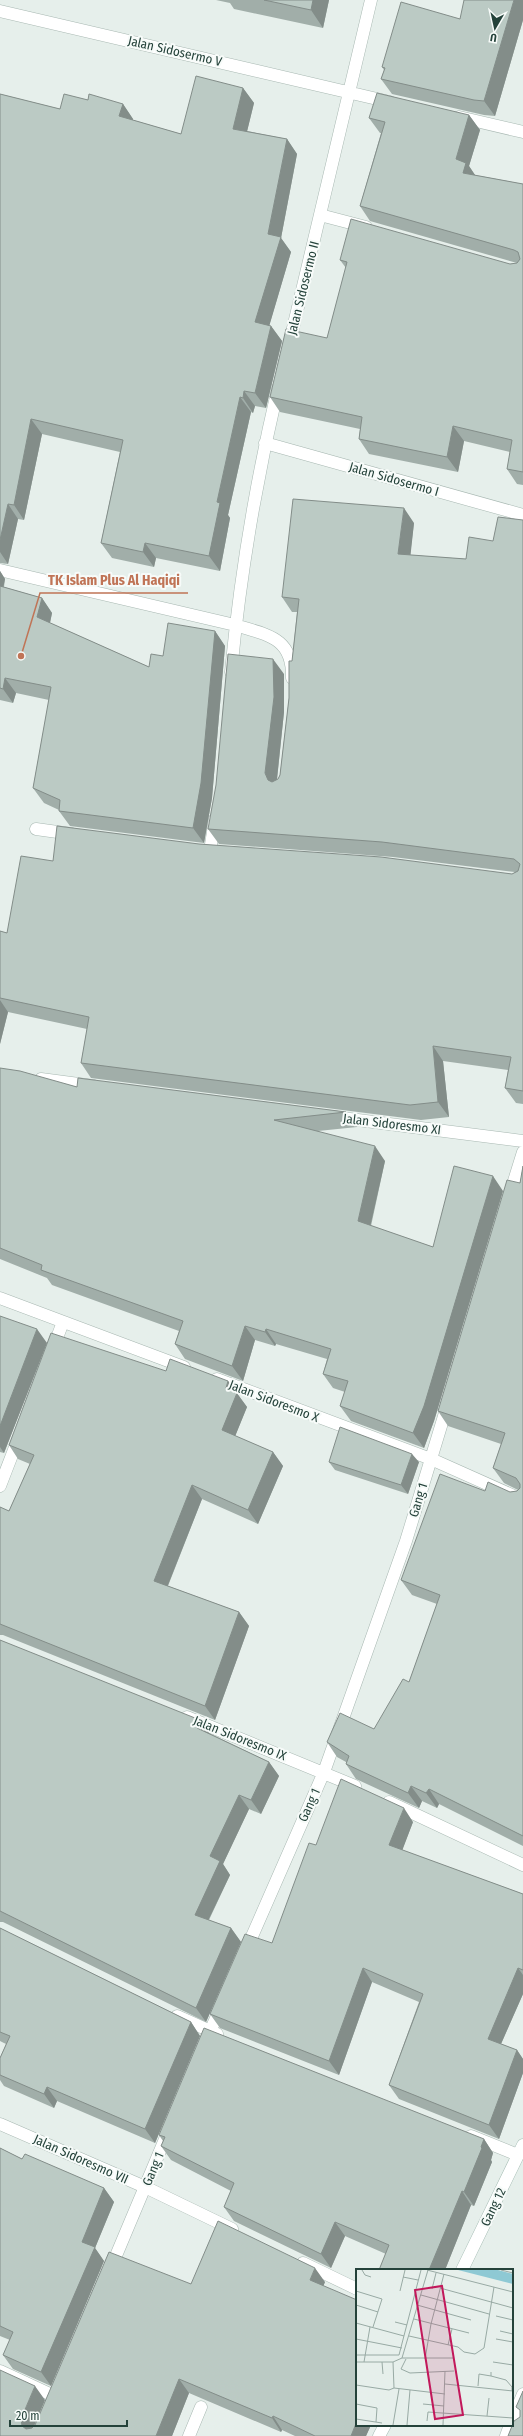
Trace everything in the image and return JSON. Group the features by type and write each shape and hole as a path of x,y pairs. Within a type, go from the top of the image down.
{"street":[{"name":"Jalan Sidosermo II","path":"285,360 371,0"},
{"name":"Jalan Sidosermo V","path":"0,11 403,104"},
{"path":"448,115 523,132"},
{"path":"320,215 381,231"},
{"path":"230,687 235,625 265,443 282,375"},
{"name":"Jalan Sidosermo I","path":"265,443 523,515"},
{"path":"0,570 235,625 273,637 280,642 290,659 291,688"},
{"path":"210,851 218,806"},
{"path":"36,829 84,835"},
{"path":"194,849 225,852"},
{"path":"32,1078 103,1087"},
{"name":"Jalan Sidoresmo XI","path":"325,1116 523,1141"},
{"path":"505,1212 523,1152"},
{"name":"Jalan Sidoresmo X","path":"0,1298 431,1460 523,1500"},
{"path":"49,1359 63,1322"},
{"name":"Gang 1","path":"242,1959 324,1772 406,1541 451,1392"},
{"path":"0,1486 23,1426"},
{"name":"Jalan Sidoresmo IX","path":"176,1713 324,1772 366,1792"},
{"path":"381,1798 523,1864"},
{"path":"198,2060 226,1996"},
{"path":"168,2011 210,2032 232,2040"},
{"name":"Gang 1","path":"105,2281 172,2123"},
{"name":"Jalan Sidoresmo VII","path":"0,2124 146,2187 244,2235"},
{"path":"459,2131 520,2150"},
{"name":"Gang 12","path":"462,2269 520,2150"},
{"path":"294,2258 356,2289"},
{"path":"0,2372 56,2397"},
{"path":"50,2410 62,2383"},
{"path":"513,2418 523,2394"},
{"path":"189,2436 201,2407"},
{"path":"513,2425 523,2428"},
{"path":"379,2436 384,2426"},
{"path":"506,2436 510,2426"}],"building":[{"path":"264,0 313,0 311,10"},
{"path":"464,0 514,0 484,101 381,79 385,68 382,67 401,2 460,19"},
{"path":"196,76 243,88 233,129 287,139 268,234 281,237 255,322 271,326 255,393 244,391 243,398 240,397 217,502 220,503 209,556 145,543 143,552 101,543 123,440 31,419 14,505 8,504 0,540 0,94 60,109 64,94 88,100 89,94 123,104 119,116 181,134"},
{"path":"377,93 469,115 456,159 466,163 463,173 523,184 523,472 507,469 512,440 453,426 447,457 359,439 362,417 270,397 286,329 327,338 347,262 340,260 351,219 510,264 517,263 520,259 518,252 514,250 360,206 385,122 369,118"},
{"path":"293,499 404,508 398,554 466,559 469,537 493,541 498,517 523,520 523,1091 505,1088 511,1057 433,1046 438,1102 410,1105 81,1063 89,1017 0,998 0,931 7,933 21,856 53,861 57,826 199,844 381,857 512,874 518,871 520,864 514,859 382,842 208,829 216,785 228,654 273,659 274,697 265,773 268,780 272,782 278,779 280,775 289,698 289,661 292,661 299,599 282,597"},
{"path":"0,586 42,598 37,617 149,667 151,654 163,656 168,623 215,631 201,783 193,828 59,811 60,800 33,788 51,687 5,678 3,689 0,688"},
{"path":"0,1068 20,1071 77,1087 78,1078 346,1112 274,1120 375,1146 358,1221 433,1247 454,1166 493,1176 424,1406 413,1433 340,1406 348,1381 323,1374 331,1349 266,1329 265,1332 245,1326 232,1366 175,1344 183,1321 41,1270 42,1265 0,1248"},
{"path":"523,1166 523,1836 429,1789 426,1793 411,1786 408,1793 346,1764 349,1756 327,1742 340,1713 374,1729 403,1679 409,1682 440,1595 401,1580 440,1474 485,1491 488,1482 510,1492 517,1491 520,1488 520,1484 516,1478 493,1468 505,1433 438,1411 507,1180 520,1183"},
{"path":"0,1316 37,1329 0,1426"},
{"path":"51,1333 166,1371 170,1359 228,1381 226,1388 237,1393 222,1430 273,1452 248,1510 192,1485 154,1581 239,1612 205,1706 0,1624 0,1507 9,1511 34,1455 9,1445"},
{"path":"340,1427 412,1454 401,1485 329,1462"},
{"path":"0,1640 200,1720 197,1728 269,1762 251,1800 239,1795 210,1856 220,1861 195,1915 231,1928 196,2008 0,1911"},
{"path":"341,1779 404,1808 389,1845 523,1894 523,1970 518,1968 488,2039 517,2050 489,2125 389,2085 423,1994 363,1968 329,2061 210,2014 245,1934 272,1943 309,1843 316,1845"},
{"path":"0,1928 191,2022 145,2129 47,2087 44,2094 0,2075 0,2058 10,2036 0,2032"},
{"path":"204,2028 484,2139 482,2148 464,2192 462,2191 429,2269 379,2269 389,2245 335,2222 321,2254 224,2207 234,2183 161,2146 165,2137 159,2135"},
{"path":"0,2148 22,2159 25,2154 104,2188 82,2242 95,2247 41,2372 3,2355 13,2332 0,2326"},
{"path":"218,2221 315,2268 310,2280 356,2300 356,2424 351,2436 315,2436 273,2416 272,2418 179,2379 156,2436 0,2436 0,2370 35,2386 21,2419 22,2426 26,2429 32,2428 35,2425 109,2252 191,2284"},
{"path":"523,2391 523,2436 508,2436 514,2421 520,2417 520,2410 516,2407"}],"place":[{"name":"TK Islam Plus Al Haqiqi","path":"21,656"}]}
